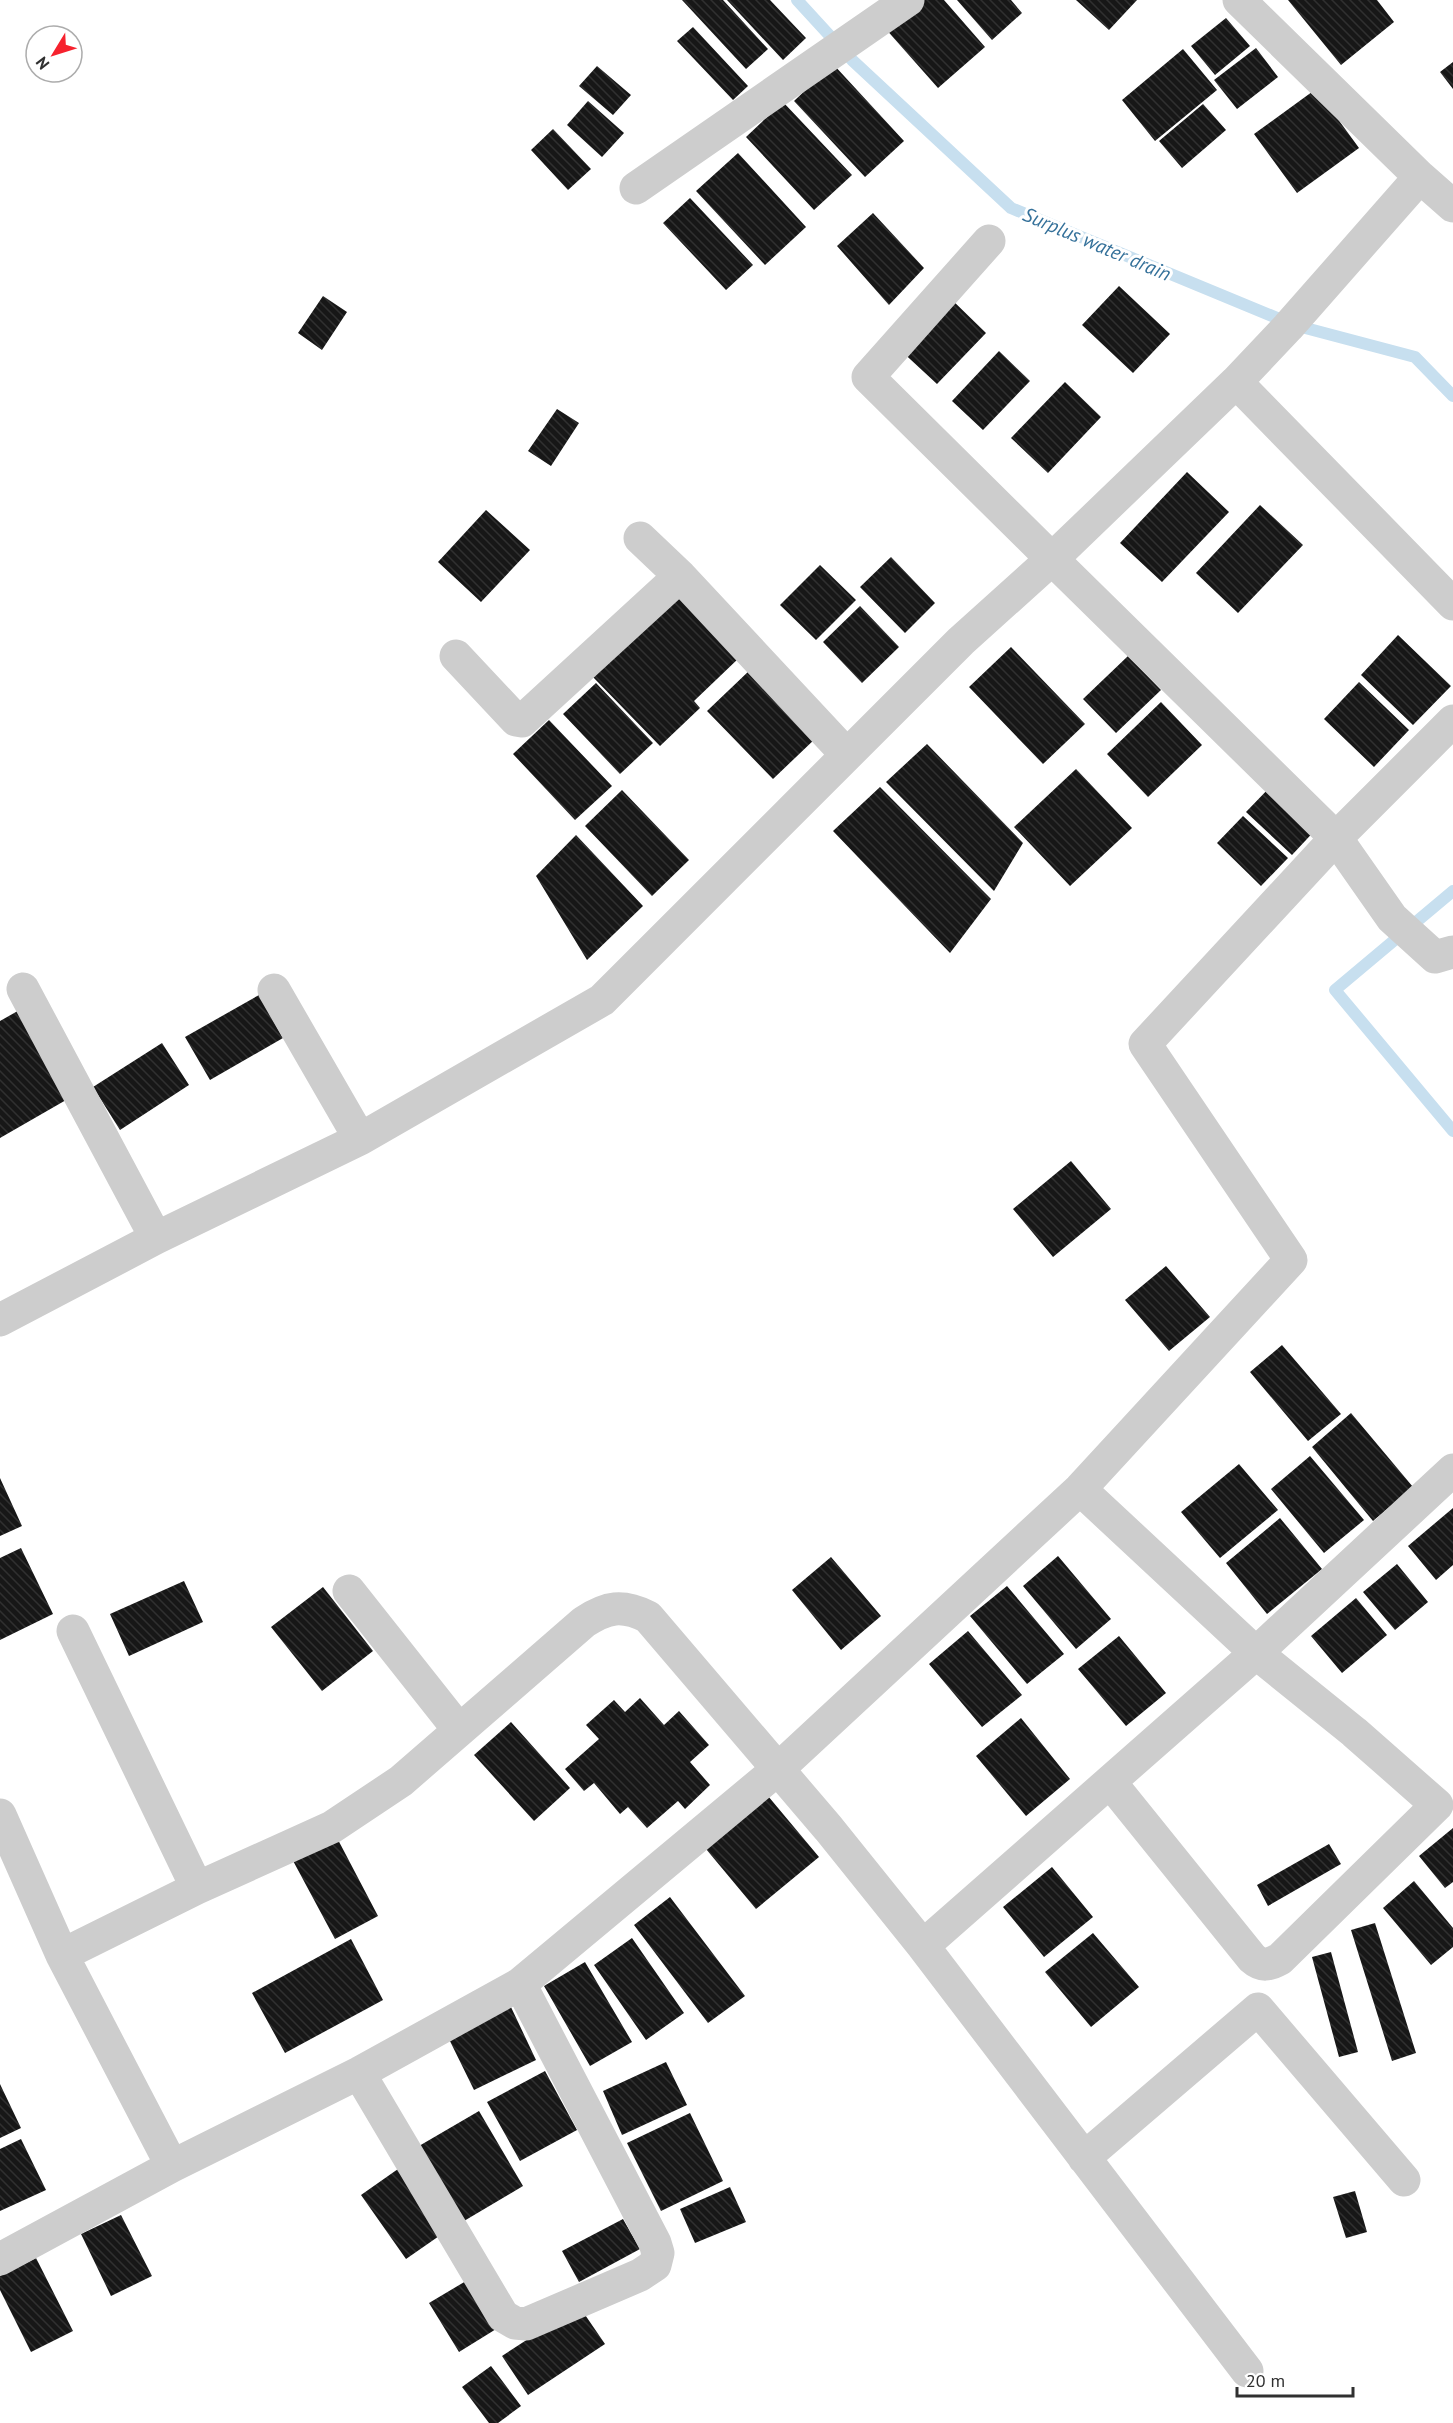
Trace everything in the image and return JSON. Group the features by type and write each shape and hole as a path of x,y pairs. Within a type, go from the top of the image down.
{"street":[{"path":"636,188 908,0"},
{"path":"1239,0 1420,177 1453,206"},
{"path":"0,1320 156,1238 360,1139 602,1000 961,641 1052,559 1236,382 1301,313 1420,177"},
{"path":"989,241 868,377 1336,838 1392,918 1435,957 1453,952"},
{"path":"1236,382 1453,604"},
{"path":"640,538 680,576 847,755"},
{"path":"456,656 516,720 522,721 680,576"},
{"path":"0,2259 172,2166 359,2073 520,1984 778,1769 1080,1489 1291,1260 1145,1044 1336,838 1453,721"},
{"path":"23,989 156,1238"},
{"path":"274,990 360,1139"},
{"path":"923,1946 1256,1653 1453,1470"},
{"path":"1080,1489 1256,1653 1354,1732 1445,1813 1280,1959 1269,1965 1258,1964 1110,1782"},
{"path":"349,1591 459,1730"},
{"path":"62,1955 197,1888 332,1827 401,1780 584,1622 602,1611 616,1607 634,1610 648,1617 778,1769 923,1946 1247,2371"},
{"path":"73,1631 197,1888"},
{"path":"0,1815 62,1955 172,2166"},
{"path":"359,2073 503,2316 515,2323 526,2324 640,2275 655,2265 658,2253 655,2243 520,1984"},
{"path":"1084,2158 1258,2008 1404,2180"}],"building":[{"path":"682,0 723,0 768,49 746,69"},
{"path":"727,0 770,0 806,38 783,60"},
{"path":"914,0 944,0 985,47 938,88 884,27"},
{"path":"957,0 1011,0 1022,13 992,40"},
{"path":"1076,0 1137,0 1109,30"},
{"path":"1288,0 1377,0 1394,22 1341,65"},
{"path":"1226,18 1250,46 1215,75 1191,46"},
{"path":"693,27 748,86 733,100 677,41"},
{"path":"1256,48 1278,77 1237,109 1214,80"},
{"path":"1183,49 1217,90 1155,141 1122,100"},
{"path":"1453,62 1453,89 1440,72"},
{"path":"833,64 904,141 865,177 794,101"},
{"path":"597,66 631,95 613,115 579,86"},
{"path":"1316,89 1359,148 1297,193 1254,134"},
{"path":"588,101 624,133 602,157 567,125"},
{"path":"783,102 852,175 814,210 746,137"},
{"path":"1203,104 1226,130 1182,168 1159,141"},
{"path":"553,129 591,169 568,190 531,150"},
{"path":"738,153 806,227 765,265 696,191"},
{"path":"690,198 753,265 726,290 663,223"},
{"path":"873,213 924,268 889,305 837,246"},
{"path":"1119,286 1170,334 1133,373 1082,325"},
{"path":"947,295 986,333 937,384 897,347"},
{"path":"323,296 347,312 322,350 298,333"},
{"path":"999,351 1030,381 983,430 952,401"},
{"path":"1065,382 1101,417 1048,473 1011,438"},
{"path":"557,409 579,423 551,466 528,451"},
{"path":"1187,472 1229,512 1162,582 1120,543"},
{"path":"1260,505 1303,545 1238,613 1196,573"},
{"path":"486,510 530,550 481,602 438,562"},
{"path":"891,557 935,603 905,633 860,587"},
{"path":"820,565 856,600 816,640 780,605"},
{"path":"676,590 740,657 694,701 700,708 660,746 592,676"},
{"path":"860,606 899,647 862,683 823,642"},
{"path":"1398,635 1451,686 1413,725 1361,675"},
{"path":"1011,647 1085,724 1043,764 969,687"},
{"path":"1128,656 1161,690 1116,733 1083,699"},
{"path":"751,669 817,737 773,779 707,711"},
{"path":"1359,682 1409,730 1374,767 1324,719"},
{"path":"596,683 653,743 620,774 563,714"},
{"path":"1161,702 1202,745 1148,797 1107,754"},
{"path":"549,720 612,786 575,820 513,754"},
{"path":"927,744 1023,843 994,891 886,782"},
{"path":"1076,769 1132,828 1070,886 1014,827"},
{"path":"1275,782 1320,825 1292,855 1246,812"},
{"path":"880,787 991,899 950,953 833,831"},
{"path":"622,790 689,860 652,896 585,826"},
{"path":"1243,816 1288,858 1261,886 1217,843"},
{"path":"576,835 643,906 587,960 536,876"},
{"path":"259,995 283,1038 210,1080 185,1037"},
{"path":"23,1008 73,1096 0,1138 0,1021"},
{"path":"162,1043 189,1085 120,1130 93,1087"},
{"path":"1071,1161 1111,1209 1053,1257 1013,1209"},
{"path":"1166,1266 1210,1317 1169,1351 1125,1300"},
{"path":"1282,1345 1341,1414 1308,1441 1250,1372"},
{"path":"1351,1413 1413,1487 1373,1521 1312,1447"},
{"path":"1310,1456 1364,1520 1324,1553 1271,1489"},
{"path":"1239,1464 1278,1510 1220,1558 1181,1512"},
{"path":"0,1478 22,1526 0,1536"},
{"path":"1453,1508 1453,1565 1436,1580 1408,1546"},
{"path":"1280,1518 1322,1569 1267,1614 1226,1563"},
{"path":"21,1548 53,1614 0,1640 0,1558"},
{"path":"1058,1556 1111,1619 1076,1649 1023,1586"},
{"path":"831,1557 881,1616 841,1650 792,1590"},
{"path":"1397,1564 1428,1602 1395,1630 1363,1592"},
{"path":"184,1581 203,1622 129,1656 110,1614"},
{"path":"1007,1586 1064,1654 1027,1684 970,1616"},
{"path":"323,1587 373,1651 322,1691 271,1627"},
{"path":"1356,1598 1387,1635 1342,1673 1311,1636"},
{"path":"968,1631 1022,1695 982,1727 929,1664"},
{"path":"1119,1636 1166,1693 1126,1726 1078,1669"},
{"path":"640,1698 664,1725 679,1711 709,1745 690,1762 710,1785 685,1809 678,1801 647,1828 628,1807 620,1814 594,1783 584,1791 565,1769 599,1739 586,1725 614,1700 625,1712"},
{"path":"1021,1718 1070,1779 1026,1816 976,1756"},
{"path":"511,1722 570,1788 534,1821 474,1755"},
{"path":"768,1796 819,1857 756,1909 706,1849"},
{"path":"1453,1828 1453,1882 1445,1888 1419,1856"},
{"path":"335,1834 378,1916 335,1939 291,1857"},
{"path":"1329,1844 1341,1864 1268,1906 1257,1885"},
{"path":"1052,1867 1093,1917 1044,1957 1003,1907"},
{"path":"1414,1881 1453,1928 1453,1947 1431,1965 1383,1908"},
{"path":"670,1897 745,1996 708,2023 634,1925"},
{"path":"1375,1923 1416,2053 1392,2061 1351,1930"},
{"path":"1093,1933 1139,1987 1091,2027 1045,1972"},
{"path":"632,1938 684,2013 646,2040 594,1965"},
{"path":"351,1939 383,2000 285,2053 252,1993"},
{"path":"1331,1952 1358,2052 1339,2057 1312,1957"},
{"path":"585,1962 632,2042 590,2066 544,1986"},
{"path":"510,2005 536,2060 474,2090 447,2035"},
{"path":"666,2062 687,2105 622,2135 603,2091"},
{"path":"545,2071 577,2130 520,2161 487,2102"},
{"path":"0,2084 21,2128 0,2138"},
{"path":"479,2111 523,2186 464,2221 419,2146"},
{"path":"690,2113 723,2181 661,2211 627,2143"},
{"path":"21,2139 46,2190 0,2211 0,2149"},
{"path":"398,2169 442,2234 406,2259 361,2195"},
{"path":"730,2187 746,2222 695,2243 680,2209"},
{"path":"1355,2191 1367,2232 1346,2238 1333,2197"},
{"path":"121,2215 152,2276 111,2296 81,2234"},
{"path":"623,2219 640,2249 579,2282 562,2251"},
{"path":"36,2258 73,2331 31,2352 0,2290 0,2276"},
{"path":"471,2278 501,2326 459,2352 429,2303"},
{"path":"579,2306 605,2344 528,2395 502,2356"},
{"path":"491,2366 521,2406 498,2423 489,2423 462,2387"}],"waterway":[{"name":"Surplus water drain","path":"797,0 852,60 1011,208 1294,325 1415,357 1453,396"},
{"name":"Surplus water drain","path":"1453,891 1335,990 1453,1131"}]}
